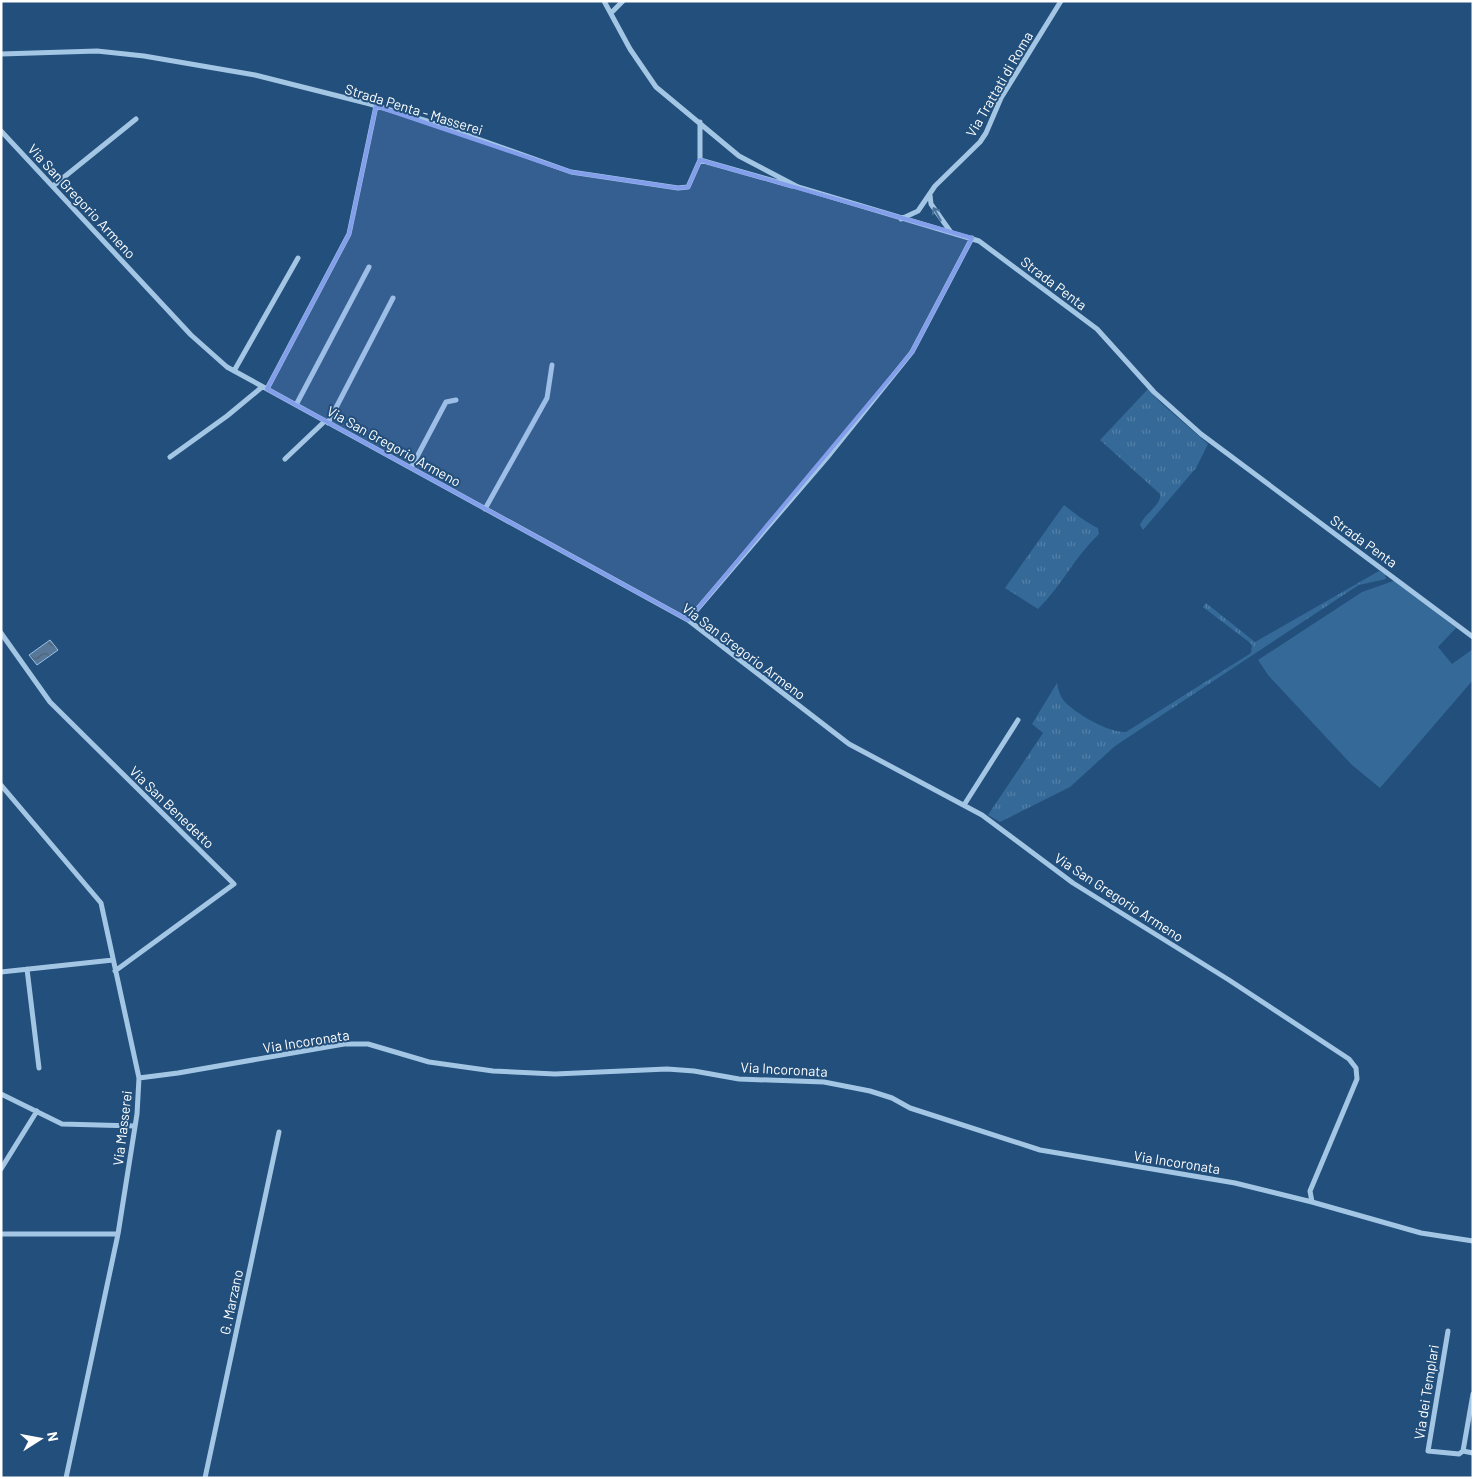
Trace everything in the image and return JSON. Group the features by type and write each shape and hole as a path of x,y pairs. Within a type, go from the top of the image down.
{"street":[{"name":"Strada Penta","path":"604,1 630,49 656,87 700,122 738,156 798,187 901,219 972,238 1097,329 1154,392 1201,434 1473,637"},
{"path":"611,14 623,1"},
{"name":"Via Trattati di Roma","path":"901,219 918,210 935,186 980,142 986,133 1001,98 1061,1"},
{"name":"Strada Penta - Masserei","path":"1,54 97,51 144,56 255,75 376,106 571,172 678,188 688,186 700,160"},
{"path":"170,457 264,388 348,234 376,106"},
{"path":"53,186 136,119"},
{"path":"700,122 700,160 778,184 798,187"},
{"name":"Via San Gregorio Armeno","path":"1,131 191,335 218,361 688,620 849,744 964,805 999,826 1073,883 1229,980 1349,1059 1356,1068 1357,1079 1310,1191 1312,1202"},
{"path":"930,194 931,204 950,231"},
{"path":"688,620 830,454 912,352 972,238"},
{"path":"234,371 298,258"},
{"path":"296,405 369,267"},
{"path":"285,458 326,422 393,298"},
{"path":"485,509 547,398 552,365"},
{"path":"411,468 446,402 456,400"},
{"name":"Via San Benedetto","path":"1,633 50,702 234,884 115,970"},
{"path":"964,805 1018,720"},
{"name":"Via Masserei","path":"1,785 101,903 138,1078 135,1126 118,1234 66,1478"},
{"path":"1,972 113,960"},
{"path":"27,969 39,1068"},
{"name":"Via Incoronata","path":"138,1078 178,1073 344,1044 368,1044 429,1062 493,1072 564,1074 643,1069 694,1071 739,1079 824,1082 870,1091 892,1098 910,1108 1040,1150 1235,1183 1312,1202 1421,1233 1473,1241"},
{"path":"1,1094 62,1124 135,1126"},
{"path":"1,1169 38,1111"},
{"name":"G. Marzano","path":"205,1478 279,1132"},
{"path":"1,1234 118,1234"},
{"name":"Via dei Templari","path":"1448,1331 1428,1451 1459,1454 1463,1452"},
{"path":"1473,1394 1463,1452 1473,1452"}],"highlighted area":[{"path":"376,106 571,172 678,188 688,187 700,160 972,238 912,352 688,620 267,389 349,234"}],"green space":[{"path":"1148,389 1162,404 1208,444 1196,468 1143,530 1140,525 1156,506 1160,494 1100,440"},
{"path":"1064,505 1098,528 1099,534 1038,609 1005,588"},
{"path":"1379,571 1385,574 1386,579 1359,585 1351,590 1115,746 1070,787 1000,822 988,815 1043,733 1032,724 1057,683 1063,699 1076,711 1102,726 1126,732 1251,653 1252,645 1203,607 1206,603 1255,642"},
{"path":"1396,580 1456,628 1438,647 1452,664 1473,649 1473,680 1380,788 1352,765 1268,675 1258,660 1362,592"}],"water":[{"path":"50,640 58,650 37,665 29,655"}]}
